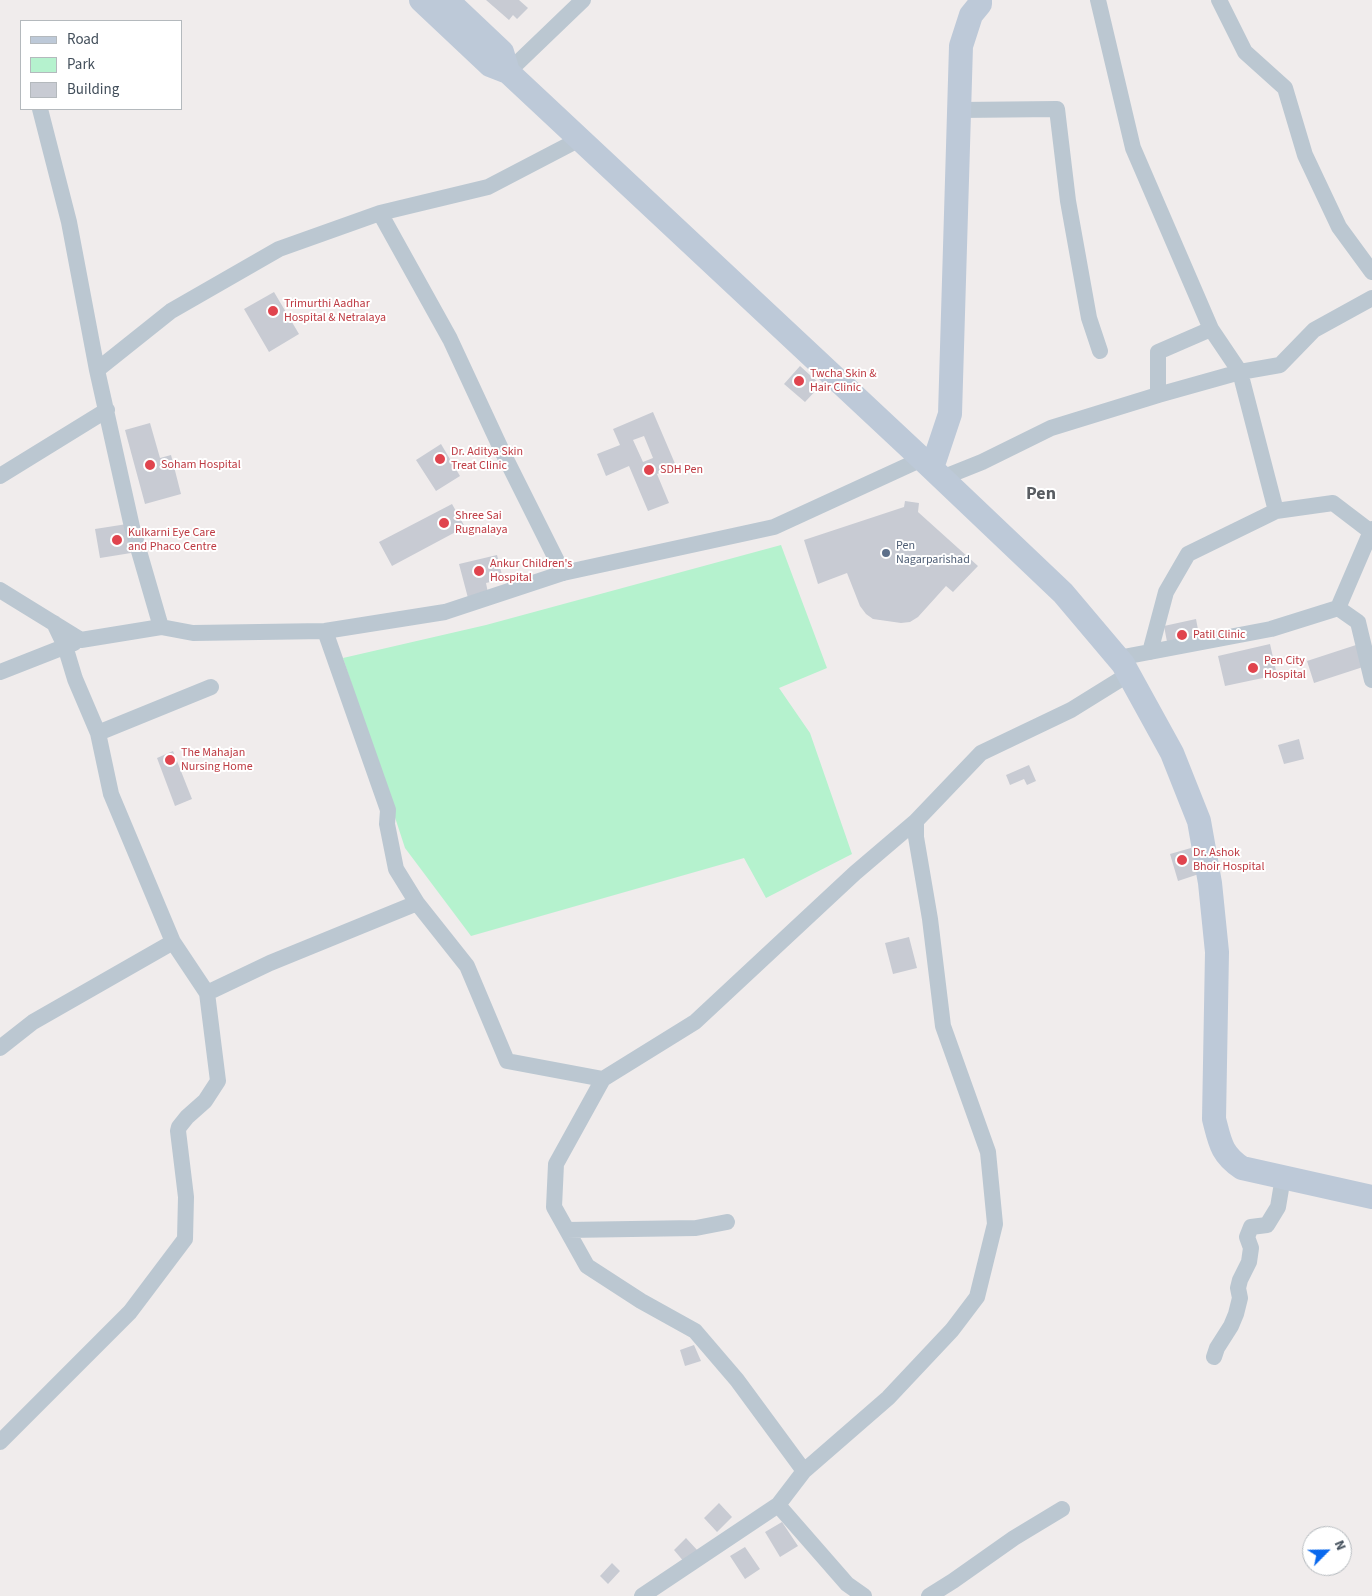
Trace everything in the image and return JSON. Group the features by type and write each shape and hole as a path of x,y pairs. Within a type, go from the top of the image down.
{"main road":[{"path":"421,0 490,65 508,72 932,468 1063,593 1124,666 1172,754 1199,821 1210,883 1217,952 1214,1119 1220,1144 1232,1161 1242,1168 1372,1197"},
{"path":"447,0 502,52 508,72"},
{"path":"932,468 950,414 961,46 971,5"}],"street":[{"path":"508,72 583,0"},
{"path":"1098,0 1133,148 1211,329 1240,372 1276,511"},
{"path":"1219,0 1246,52 1285,88 1305,155 1339,227 1372,272"},
{"path":"959,110 1057,109 1068,201 1087,308 1100,351"},
{"path":"40,110 69,222 98,370 132,527 162,627"},
{"path":"98,370 170,311 279,248 380,213 488,187 580,139"},
{"path":"380,213 450,339 502,452 563,572"},
{"path":"0,672 81,640 162,627 193,633 325,631 445,612 563,572 774,527 932,468 982,462 1051,428 1240,372 1280,365 1314,330 1372,298"},
{"path":"1158,395 1158,352 1211,329"},
{"path":"0,476 107,410"},
{"path":"804,1471 737,1380 695,1330 641,1302 587,1266 554,1207 556,1164 603,1079 695,1022 855,873 916,821 981,752 1071,710 1124,666 1150,652 1271,629 1338,608 1371,530 1333,503 1276,511 1188,554 1166,592 1150,652"},
{"path":"0,590 81,640"},
{"path":"1338,608 1358,622 1372,680"},
{"path":"0,1442 130,1312 185,1239 186,1197 178,1131 186,1117 205,1101 218,1081 207,993 173,942 112,794 98,733 75,678 65,646 54,623"},
{"path":"325,631 388,810 387,824 396,869 417,903 467,966 507,1061 603,1079"},
{"path":"98,733 211,687"},
{"path":"642,1596 778,1505 804,1471 888,1398 952,1330 977,1297 995,1224 988,1152 943,1026 930,919 916,837 916,821"},
{"path":"207,993 270,963 417,903"},
{"path":"0,1048 33,1022 173,942"},
{"path":"1214,1357 1236,1314 1240,1298 1238,1288 1240,1280 1249,1262 1251,1248 1247,1238 1251,1227 1267,1225 1278,1207 1283,1177"},
{"path":"567,1230 696,1228 728,1222"},
{"path":"778,1505 847,1584 864,1596"},
{"path":"929,1596 1014,1538 1062,1510"}],"green space":[{"path":"781,545 827,668 779,688 810,733 852,854 766,898 744,858 471,936 405,848 343,658 486,625"}],"building":[{"path":"486,0 519,0 528,8 517,19 513,15 509,20"},
{"path":"274,292 299,334 269,352 244,309"},
{"path":"800,366 821,385 805,402 784,384"},
{"path":"653,412 676,466 657,474 669,503 648,511 629,466 606,476 597,454 620,445 613,429","holes":["644,436 653,458 643,462 633,440"]},
{"path":"150,423 160,458 171,455 181,494 145,504 125,430"},
{"path":"441,444 460,476 436,491 416,460"},
{"name":"Pen Nagarparishad","path":"905,501 919,503 918,512 978,566 953,592 946,586 918,617 910,622 901,623 873,619 860,606 847,573 818,584 804,540 904,507"},
{"path":"452,504 465,527 392,566 379,542"},
{"path":"127,524 131,553 100,558 95,529"},
{"path":"497,555 503,579 486,583 488,593 468,598 459,564"},
{"path":"1196,619 1200,640 1168,647 1164,626"},
{"path":"1270,644 1277,675 1225,686 1218,656"},
{"path":"1356,645 1363,667 1314,683 1307,661"},
{"path":"1299,739 1304,759 1284,764 1278,745"},
{"path":"173,751 192,799 175,806 157,758"},
{"path":"1029,765 1036,781 1027,785 1024,779 1010,785 1006,775"},
{"path":"1191,848 1199,874 1178,881 1170,854"},
{"path":"909,937 917,968 893,974 885,943"},
{"path":"694,1345 701,1361 685,1366 680,1350"},
{"path":"719,1503 732,1517 717,1532 704,1518"},
{"path":"782,1522 798,1546 780,1557 765,1532"},
{"path":"686,1538 698,1551 685,1563 674,1550"},
{"path":"745,1547 760,1569 745,1579 730,1556"},
{"path":"612,1563 620,1571 608,1584 600,1576"}],"place":[{"name":"Trimurthi Aadhar Hospital & Netralaya","path":"273,311"},
{"name":"Twcha Skin & Hair Clinic","path":"799,381"},
{"name":"Dr. Aditya Skin Treat Clinic","path":"440,459"},
{"name":"Soham Hospital","path":"150,465"},
{"name":"SDH Pen","path":"649,470"},
{"name":"Shree Sai Rugnalaya","path":"444,523"},
{"name":"Kulkarni Eye Care and Phaco Centre","path":"117,540"},
{"name":"Pen Nagarparishad","path":"886,553"},
{"name":"Ankur Children's Hospital","path":"479,571"},
{"name":"Patil Clinic","path":"1182,635"},
{"name":"Pen City Hospital","path":"1253,668"},
{"name":"The Mahajan Nursing Home","path":"170,760"},
{"name":"Dr. Ashok Bhoir Hospital","path":"1182,860"}],"district":[{"name":"Pen","path":"1041,495"}]}
